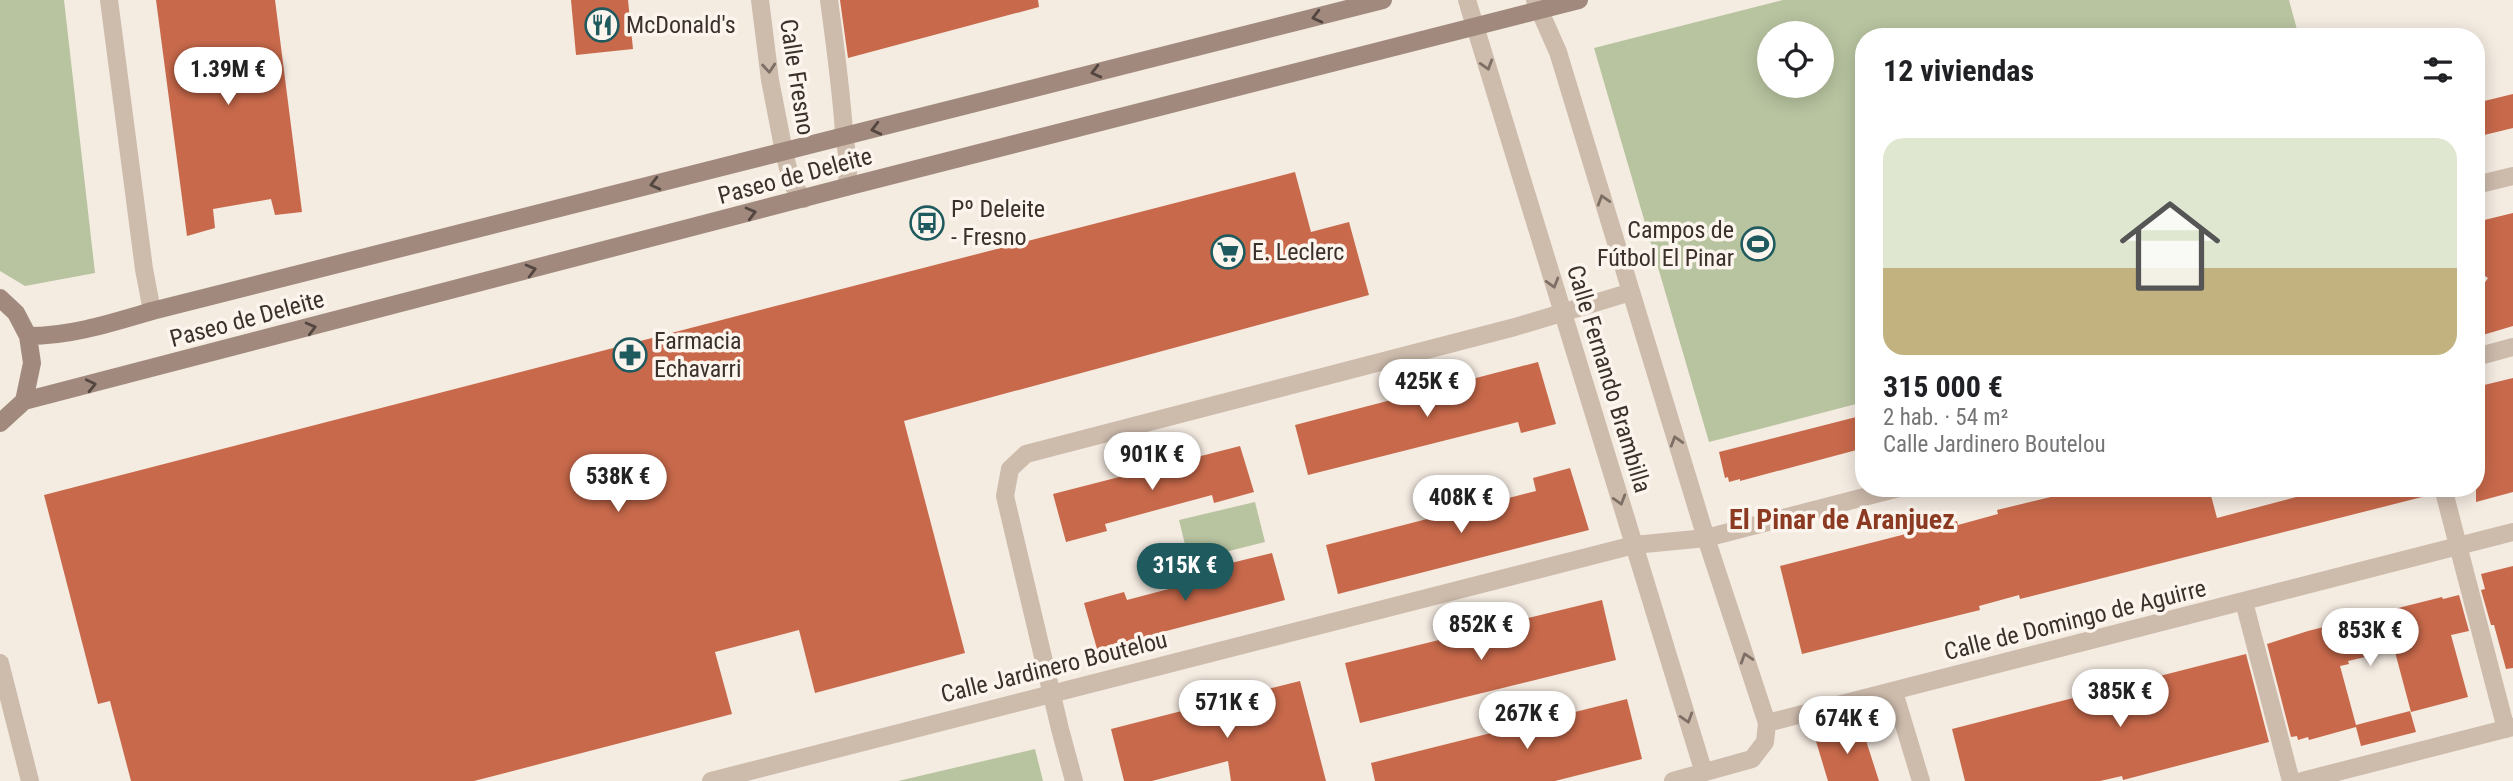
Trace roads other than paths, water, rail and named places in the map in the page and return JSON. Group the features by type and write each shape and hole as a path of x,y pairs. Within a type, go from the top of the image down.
{"main road":[{"name":"Paseo de Deleite","path":"28,336 48,336 90,329 152,311 1383,0"},
{"name":"Paseo de Deleite","path":"24,401 1475,25 1537,5 1579,0"},
{"path":"0,298 16,313 28,336 32,363 24,401 0,424"}],"street":[{"path":"109,0 144,269 152,311"},
{"name":"Calle Fresno","path":"760,0 770,80 784,152 792,184 804,199"},
{"name":"Calle Fresno","path":"829,0 841,90 844,137 849,152 850,170 846,187"},
{"name":"Calle Fernando Brambilla","path":"1467,0 1704,773"},
{"name":"Calle Fernando Brambilla","path":"1537,5 1558,52 1706,538 1767,723"},
{"path":"2485,183 2513,176"},
{"path":"1074,781 1005,496 1010,469 1026,454 1562,313 1631,292"},
{"path":"2485,355 2513,347"},
{"name":"Calle Jardinero Boutelou","path":"711,781 1634,545 1706,538 1864,497"},
{"path":"2302,781 2510,728 2445,497"},
{"name":"Calle de Domingo de Aguirre","path":"1767,723 2513,532"},
{"path":"2244,602 2291,781"},
{"path":"0,663 30,781"},
{"path":"1894,692 1921,781"},
{"path":"1673,781 1752,759 1765,742 1767,723"}],"place":[{"name":"McDonald's","path":"602,25"},
{"name":"Pº Deleite - Fresno","path":"927,223"},
{"name":"Campos de Fútbol El Pinar","path":"1758,244"},
{"name":"E. Leclerc","path":"1228,252"},
{"name":"Farmacia Echavarri","path":"630,355"}],"district":[{"name":"El Pinar de Aranjuez","path":"1842,519"}]}
